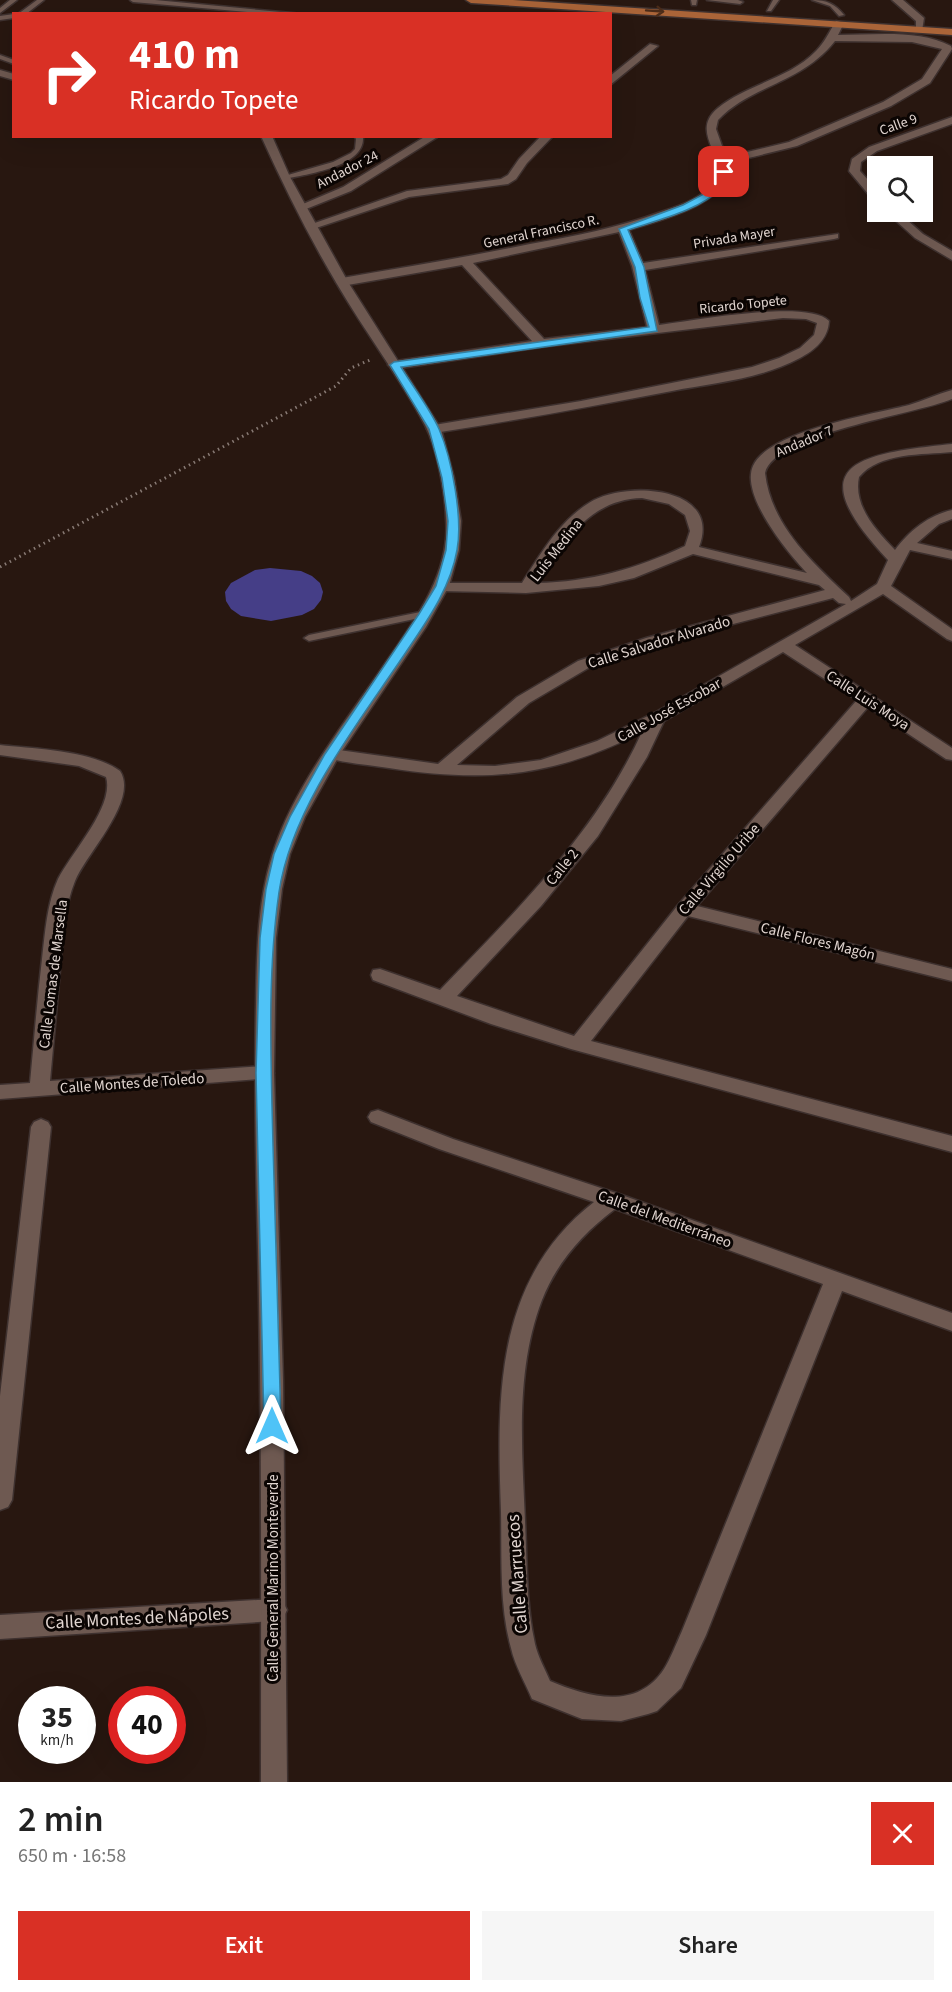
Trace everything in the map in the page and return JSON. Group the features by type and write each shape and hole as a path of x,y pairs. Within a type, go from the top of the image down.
{"main road":[{"path":"471,0 840,19 920,25 952,32"},
{"path":"629,0 741,3 769,10 840,19"},
{"path":"920,25 952,22"}],"street":[{"path":"897,0 920,25"},
{"path":"833,38 922,41 942,44 948,48 926,81 887,104 794,144 724,161 711,136 710,128 716,115 787,76 818,53 833,38 840,19"},
{"path":"612,80 654,46"},
{"name":"Calle 9","path":"867,186 854,171 856,161 873,149 952,120"},
{"name":"Calle General Marino Monteverde","path":"267,138 285,177 342,282 434,429 447,478 454,521 452,550 441,586 425,614 332,754 292,826 281,854 273,889 267,938 264,1073 272,1380 274,1782"},
{"name":"Andador 24","path":"302,207 347,189 431,138"},
{"path":"312,226 407,194 504,182 512,177 523,161 546,138"},
{"name":"General Francisco R.","path":"342,282 466,262 623,229 686,206 707,195 722,181 724,161"},
{"path":"903,222 919,236 952,256"},
{"path":"623,229 640,267 645,298 654,329"},
{"name":"Privada Mayer","path":"640,267 834,236"},
{"path":"466,262 541,344"},
{"name":"Ricardo Topete","path":"391,360 796,314 817,317 824,321 824,327 812,345 783,362 722,378 561,410 434,429"},
{"name":"Andador 7","path":"852,607 791,547 770,510 757,477 759,466 769,455 808,435 854,421 922,406 952,394"},
{"path":"896,559 866,526 850,498 849,485 854,474 861,466 879,459 952,448"},
{"name":"Luis Medina","path":"441,586 526,588 594,584 630,576 691,549 697,530 694,518 687,508 670,499 653,495 617,496 588,510 574,523 546,557 526,588"},
{"path":"952,514 934,521 906,546 896,559 883,587 952,636"},
{"path":"906,546 952,555"},
{"path":"691,549 832,587"},
{"name":"Calle Salvador Alvarado","path":"441,770 523,700 584,664 651,641 832,587"},
{"name":"Calle José Escobar","path":"332,754 441,770 484,771 518,769 572,757 616,741 852,607 883,587"},
{"name":"Calle Luis Moya","path":"784,645 952,755"},
{"name":"Calle Virgilio Uribe","path":"578,1044 684,909 866,699"},
{"name":"Calle 2","path":"443,999 513,925 604,814 646,747 657,718"},
{"name":"Calle Lomas de Marsella","path":"0,750 98,766 114,774 118,783 110,807 82,850 67,880 60,902 54,938 39,1090"},
{"name":"Calle Flores Magón","path":"684,909 952,975"},
{"path":"380,975 498,1019 578,1044 952,1143"},
{"name":"Calle Montes de Toledo","path":"0,1092 264,1073"},
{"name":"Calle del Mediterráneo","path":"378,1117 446,1144 612,1200 952,1322"},
{"path":"0,1500 41,1126"},
{"name":"Calle Marruecos","path":"612,1200 584,1220 566,1238 544,1272 524,1323 514,1360 511,1400 514,1565 522,1645 541,1690 582,1707 621,1708 648,1702 672,1678 693,1635 835,1281"},
{"name":"Calle Montes de Nápoles","path":"0,1627 274,1610"}],"lane":[{"path":"0,11 14,0"},
{"path":"24,12 41,0"},
{"path":"133,0 275,12"},
{"path":"710,0 741,3"},
{"path":"769,10 772,2 776,0"},
{"path":"815,0 832,5 840,19"},
{"path":"285,177 352,156 358,149 359,138"},
{"path":"309,638 425,614"}],"path":[{"path":"0,567 336,386 344,374 357,364 391,360"}],"building":[{"path":"270,568 301,571 312,576 320,583 323,592 321,600 314,609 302,615 271,621 241,616 231,609 226,601 225,592 231,583 255,570"}],"route":[{"path":"272,1426 264,1073 267,938 273,889 281,854 297,817 332,754 425,614 441,586 452,550 454,521 447,478 434,429 394,365 654,329 645,298 640,267 623,229 686,206 707,195 722,181 724,172"}]}
